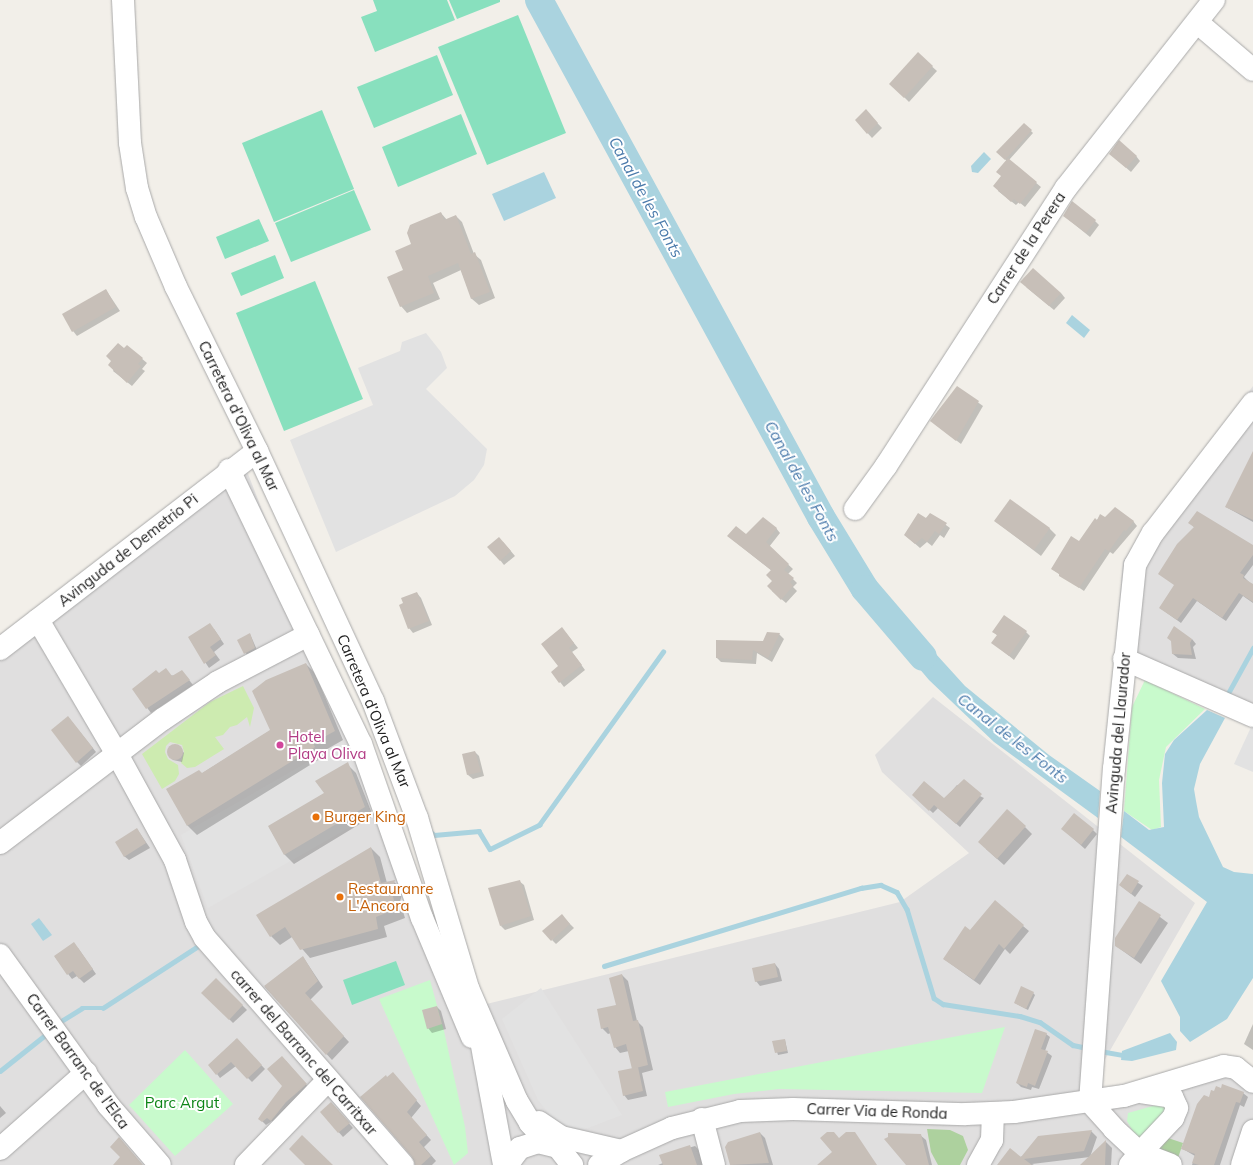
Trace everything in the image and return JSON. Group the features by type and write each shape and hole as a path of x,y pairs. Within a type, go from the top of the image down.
{"street":[{"name":"Carretera d’Oliva al Mar","path":"123,0 127,111 137,188 176,287 257,450 373,701 417,818 468,988"},
{"name":"Carrer de la Perera","path":"855,509 886,466 1066,188 1198,23 1214,0"},
{"path":"1198,23 1253,70"},
{"name":"Avinguda del Llaurador","path":"1090,1102 1092,1050 1112,797 1132,584 1139,556 1153,533 1253,403"},
{"name":"Avinguda de Demetrio Pi","path":"0,649 229,470 257,450"},
{"path":"229,470 361,744 422,918 472,1037"},
{"name":"carrer del Barranc del Carritxar","path":"38,620 117,754 175,860 196,922 205,938 403,1165"},
{"path":"0,843 163,719 218,682 308,634"},
{"path":"1124,659 1246,712"},
{"name":"Carrer Barranc de l'Elca","path":"0,954 136,1139 160,1165"},
{"path":"468,988 523,1112 562,1154"},
{"path":"468,988 509,1161"},
{"path":"496,1052 515,1080 533,1115 546,1128 574,1142 621,1151"},
{"path":"496,1052 510,1112 509,1161"},
{"path":"1139,1092 1224,1066 1236,1068 1253,1082"},
{"path":"0,1149 86,1073"},
{"path":"246,1165 328,1080"},
{"path":"1135,1159 1174,1118 1177,1108 1172,1097 1139,1092"},
{"name":"Carrer Via de Ronda","path":"599,1165 621,1151 656,1134 702,1119 762,1109 993,1113 1090,1102 1139,1092"},
{"path":"1090,1102 1114,1129 1135,1159 1172,1165"},
{"path":"978,1165 992,1140 993,1113"},
{"path":"702,1119 714,1165"},
{"path":"1242,1165 1253,1131"},
{"name":"Carrer Via de Ronda","path":"509,1161 529,1144 562,1154 621,1151"}],"shaded area":[{"path":"426,333 441,352 447,368 426,389 487,449 484,465 474,480 455,496 336,552 290,440 373,405 358,368 400,351 402,342"},
{"path":"1253,386 1253,725 1114,662 1123,561"},
{"path":"243,461 458,1011 900,902 969,853 882,772 875,755 933,697 1195,903 1074,1113 1225,1071 1253,1090 1253,1165 0,1165 0,645"},
{"path":"1253,725 1253,772 1234,764"},
{"path":"343,742 371,815 208,908 181,835"},
{"path":"541,988 622,1115 588,1128 578,1130 563,1126 553,1119 538,1100 502,1019"}],"green space":[{"path":"373,0 447,0 455,20 375,52 361,17 377,11"},
{"path":"449,0 500,0 500,2 457,19"},
{"path":"518,15 566,133 487,165 438,47"},
{"path":"437,55 453,95 374,128 357,87"},
{"path":"322,110 354,189 274,222 242,143"},
{"path":"461,114 477,154 398,187 382,147"},
{"path":"354,190 371,230 291,262 275,223"},
{"path":"259,219 269,241 225,259 216,237"},
{"path":"275,255 284,278 241,296 231,273"},
{"path":"315,281 363,399 284,431 236,313"},
{"path":"1145,680 1205,709 1166,747 1159,780 1161,827 1152,830 1124,811 1132,707"},
{"path":"243,686 254,708 250,727 247,717 237,725 230,727 223,735 215,737 224,749 195,767 187,768 181,763 184,752 182,745 170,742 166,746 165,752 168,759 178,765 179,774 175,781 162,789 142,754 210,702"},
{"path":"396,961 405,985 352,1005 343,980"},
{"path":"430,980 444,1031 465,1127 468,1153 454,1165 379,999"},
{"path":"1005,1027 982,1093 779,1089 734,1094 668,1107 665,1092"},
{"name":"Parc Argut","path":"185,1050 233,1104 175,1156 129,1105"},
{"path":"1160,1104 1166,1106 1165,1112 1142,1139 1136,1137 1127,1121 1128,1113"},
{"path":"927,1129 950,1130 963,1136 968,1150 960,1165 938,1165 931,1152"},
{"path":"1168,1138 1183,1143 1178,1158 1158,1151"}],"water":[{"path":"984,152 991,159 978,173 972,172 971,166"},
{"path":"544,172 556,198 504,221 492,194"},
{"path":"1072,315 1090,330 1084,338 1066,323"},
{"path":"906,621 965,686 1049,755 1100,791 1098,818 994,742 929,680 890,634"},
{"path":"1207,710 1225,718 1200,764 1194,789 1196,801 1199,817 1223,867 1234,872 1253,874 1253,978 1227,1019 1190,1042 1180,1031 1180,1017 1161,981 1207,902 1121,837 1124,811 1149,830 1164,827 1162,783 1165,754 1174,740"},
{"path":"39,918 52,935 43,941 31,924"},
{"path":"1170,1033 1177,1042 1176,1050 1132,1061 1121,1060 1122,1051"}],"building":[{"path":"918,52 933,66 904,98 889,84"},
{"path":"866,109 878,123 867,134 855,120"},
{"path":"1024,123 1032,130 1005,160 996,152"},
{"path":"1119,140 1137,156 1126,168 1109,154"},
{"path":"1008,158 1037,182 1020,204 1014,199 1011,202 993,186 1001,176 996,172"},
{"path":"1072,201 1096,220 1086,233 1063,216"},
{"path":"441,212 444,220 456,215 471,254 475,252 490,292 471,299 458,263 428,276 434,293 400,307 387,277 403,270 395,251 411,244 407,233 410,225"},
{"path":"1033,268 1061,293 1049,306 1020,282"},
{"path":"106,289 116,307 72,332 62,314"},
{"path":"118,343 124,348 127,345 143,358 138,364 141,366 127,383 108,365 111,361 106,356"},
{"path":"957,386 979,401 956,441 930,421"},
{"path":"1253,451 1253,520 1225,507"},
{"path":"1010,499 1050,528 1034,550 994,521"},
{"path":"1115,507 1134,521 1126,531 1124,530 1109,551 1105,549 1079,588 1059,576 1059,574 1051,569 1071,536 1079,541 1095,518 1097,520 1100,514 1105,517"},
{"path":"1197,511 1253,545 1253,555 1240,573 1244,575 1243,578 1253,584 1253,602 1239,593 1222,618 1193,598 1177,620 1159,608 1174,585 1158,574 1177,544 1194,527 1188,523"},
{"path":"918,513 926,518 930,513 947,523 939,534 935,531 927,542 922,538 915,544 904,535"},
{"path":"763,517 777,528 766,542 789,564 784,570 794,578 790,582 793,586 781,600 767,586 772,581 766,575 771,570 727,536 736,526 746,534"},
{"path":"499,537 511,551 500,561 487,547"},
{"path":"417,592 429,621 408,629 399,605 403,603 401,598"},
{"path":"1004,615 1027,631 1009,656 991,643 997,635 992,632"},
{"path":"210,623 221,639 210,647 216,655 204,664 188,637"},
{"path":"1174,626 1192,639 1190,643 1192,655 1172,654 1171,641 1167,638"},
{"path":"562,627 574,643 569,648 582,665 559,683 551,672 558,666 541,644"},
{"path":"767,632 780,633 768,658 753,650 752,660 716,658 716,640 763,641"},
{"path":"250,633 255,648 244,654 237,640"},
{"name":"Hotel Playa Oliva","path":"306,663 335,731 313,743 315,747 187,826 166,789 199,770 202,773 270,730 252,691 266,680"},
{"path":"166,668 172,676 182,670 190,680 146,709 132,689 156,670 159,673"},
{"path":"68,716 93,748 76,763 51,730"},
{"path":"172,744 178,744 183,749 181,758 178,760 172,760 167,755 167,749"},
{"path":"475,751 481,772 467,775 462,754"},
{"name":"Burger King","path":"348,762 365,807 284,855 268,826 324,793 315,781"},
{"path":"964,779 982,794 956,824 934,805 929,811 912,795 924,781 944,798"},
{"path":"1007,809 1026,826 997,859 978,842"},
{"path":"1074,813 1094,829 1081,845 1061,829"},
{"path":"137,828 146,843 124,857 115,842"},
{"name":"Restauranre L'Ancora","path":"371,847 381,883 395,880 392,892 396,909 376,917 378,929 300,950 285,927 270,937 256,915"},
{"path":"1127,874 1139,881 1131,894 1119,885"},
{"path":"520,880 531,916 500,926 488,888"},
{"path":"995,900 1024,925 1004,949 999,944 974,980 943,959 965,926 970,930"},
{"path":"1139,901 1161,915 1134,958 1115,946 1115,938"},
{"path":"562,914 570,924 551,941 542,931"},
{"path":"74,942 93,969 79,979 73,971 67,975 54,956"},
{"path":"303,956 318,981 305,993 344,1036 326,1055 264,986"},
{"path":"775,963 778,977 755,982 752,968"},
{"path":"622,974 633,1021 638,1020 648,1065 632,1069 626,1044 614,1048 608,1027 601,1029 597,1009 616,1005 609,978"},
{"path":"216,978 243,1005 229,1020 201,993"},
{"path":"1021,986 1034,992 1026,1009 1014,1003"},
{"path":"437,1006 442,1024 427,1029 422,1010"},
{"path":"1035,1029 1047,1033 1041,1049 1048,1051 1035,1086 1028,1083 1027,1087 1016,1083"},
{"path":"237,1038 262,1065 247,1079 231,1062 216,1075 208,1065"},
{"path":"785,1039 787,1051 775,1053 772,1041"},
{"path":"282,1056 307,1084 286,1102 271,1121 267,1118 262,1122 258,1119 282,1086 267,1069"},
{"path":"638,1067 643,1091 623,1096 618,1071"},
{"path":"393,1072 417,1100 407,1112 427,1135 419,1142 431,1156 421,1165 415,1165 412,1157 360,1097 386,1075 387,1077"},
{"path":"1222,1084 1244,1092 1240,1103 1236,1102 1214,1165 1199,1165 1192,1163 1195,1154 1181,1149 1197,1104 1204,1095 1209,1097 1211,1090 1214,1091 1216,1086 1221,1088"},
{"path":"331,1102 350,1123 338,1133 320,1112"},
{"path":"1092,1130 1084,1151 1024,1159 1032,1165 997,1165 1010,1148 1021,1157 1038,1136"},
{"path":"760,1132 769,1163 730,1165 725,1147 728,1142"},
{"path":"827,1132 834,1132 839,1138 846,1132 855,1132 877,1165 817,1165 832,1152 820,1138"},
{"path":"888,1133 921,1134 929,1165 906,1165 884,1139 888,1137"},
{"path":"302,1135 333,1165 305,1165 289,1149"},
{"path":"119,1137 143,1165 113,1165 120,1157 110,1147"},
{"path":"1106,1140 1105,1165 1080,1165"},
{"path":"690,1145 697,1165 663,1165 659,1155"}],"waterway":[{"name":"Canal de les Fonts","path":"539,0 821,517 865,589 923,657"},
{"path":"1226,697 1253,648"},
{"path":"431,832 434,835 479,831 490,849 539,825 663,652"},
{"path":"604,966 861,888 881,885 897,892 907,909 934,998 943,1004 1020,1016 1040,1022 1073,1045 1087,1048"},
{"path":"63,1020 82,1008 103,1008 201,944"},
{"path":"0,1071 44,1036"},
{"path":"1100,1051 1122,1055"}],"place":[{"name":"Hotel Playa Oliva","path":"280,745"},
{"name":"Burger King","path":"316,817"},
{"name":"Restauranre L'Ancora","path":"340,897"}]}
